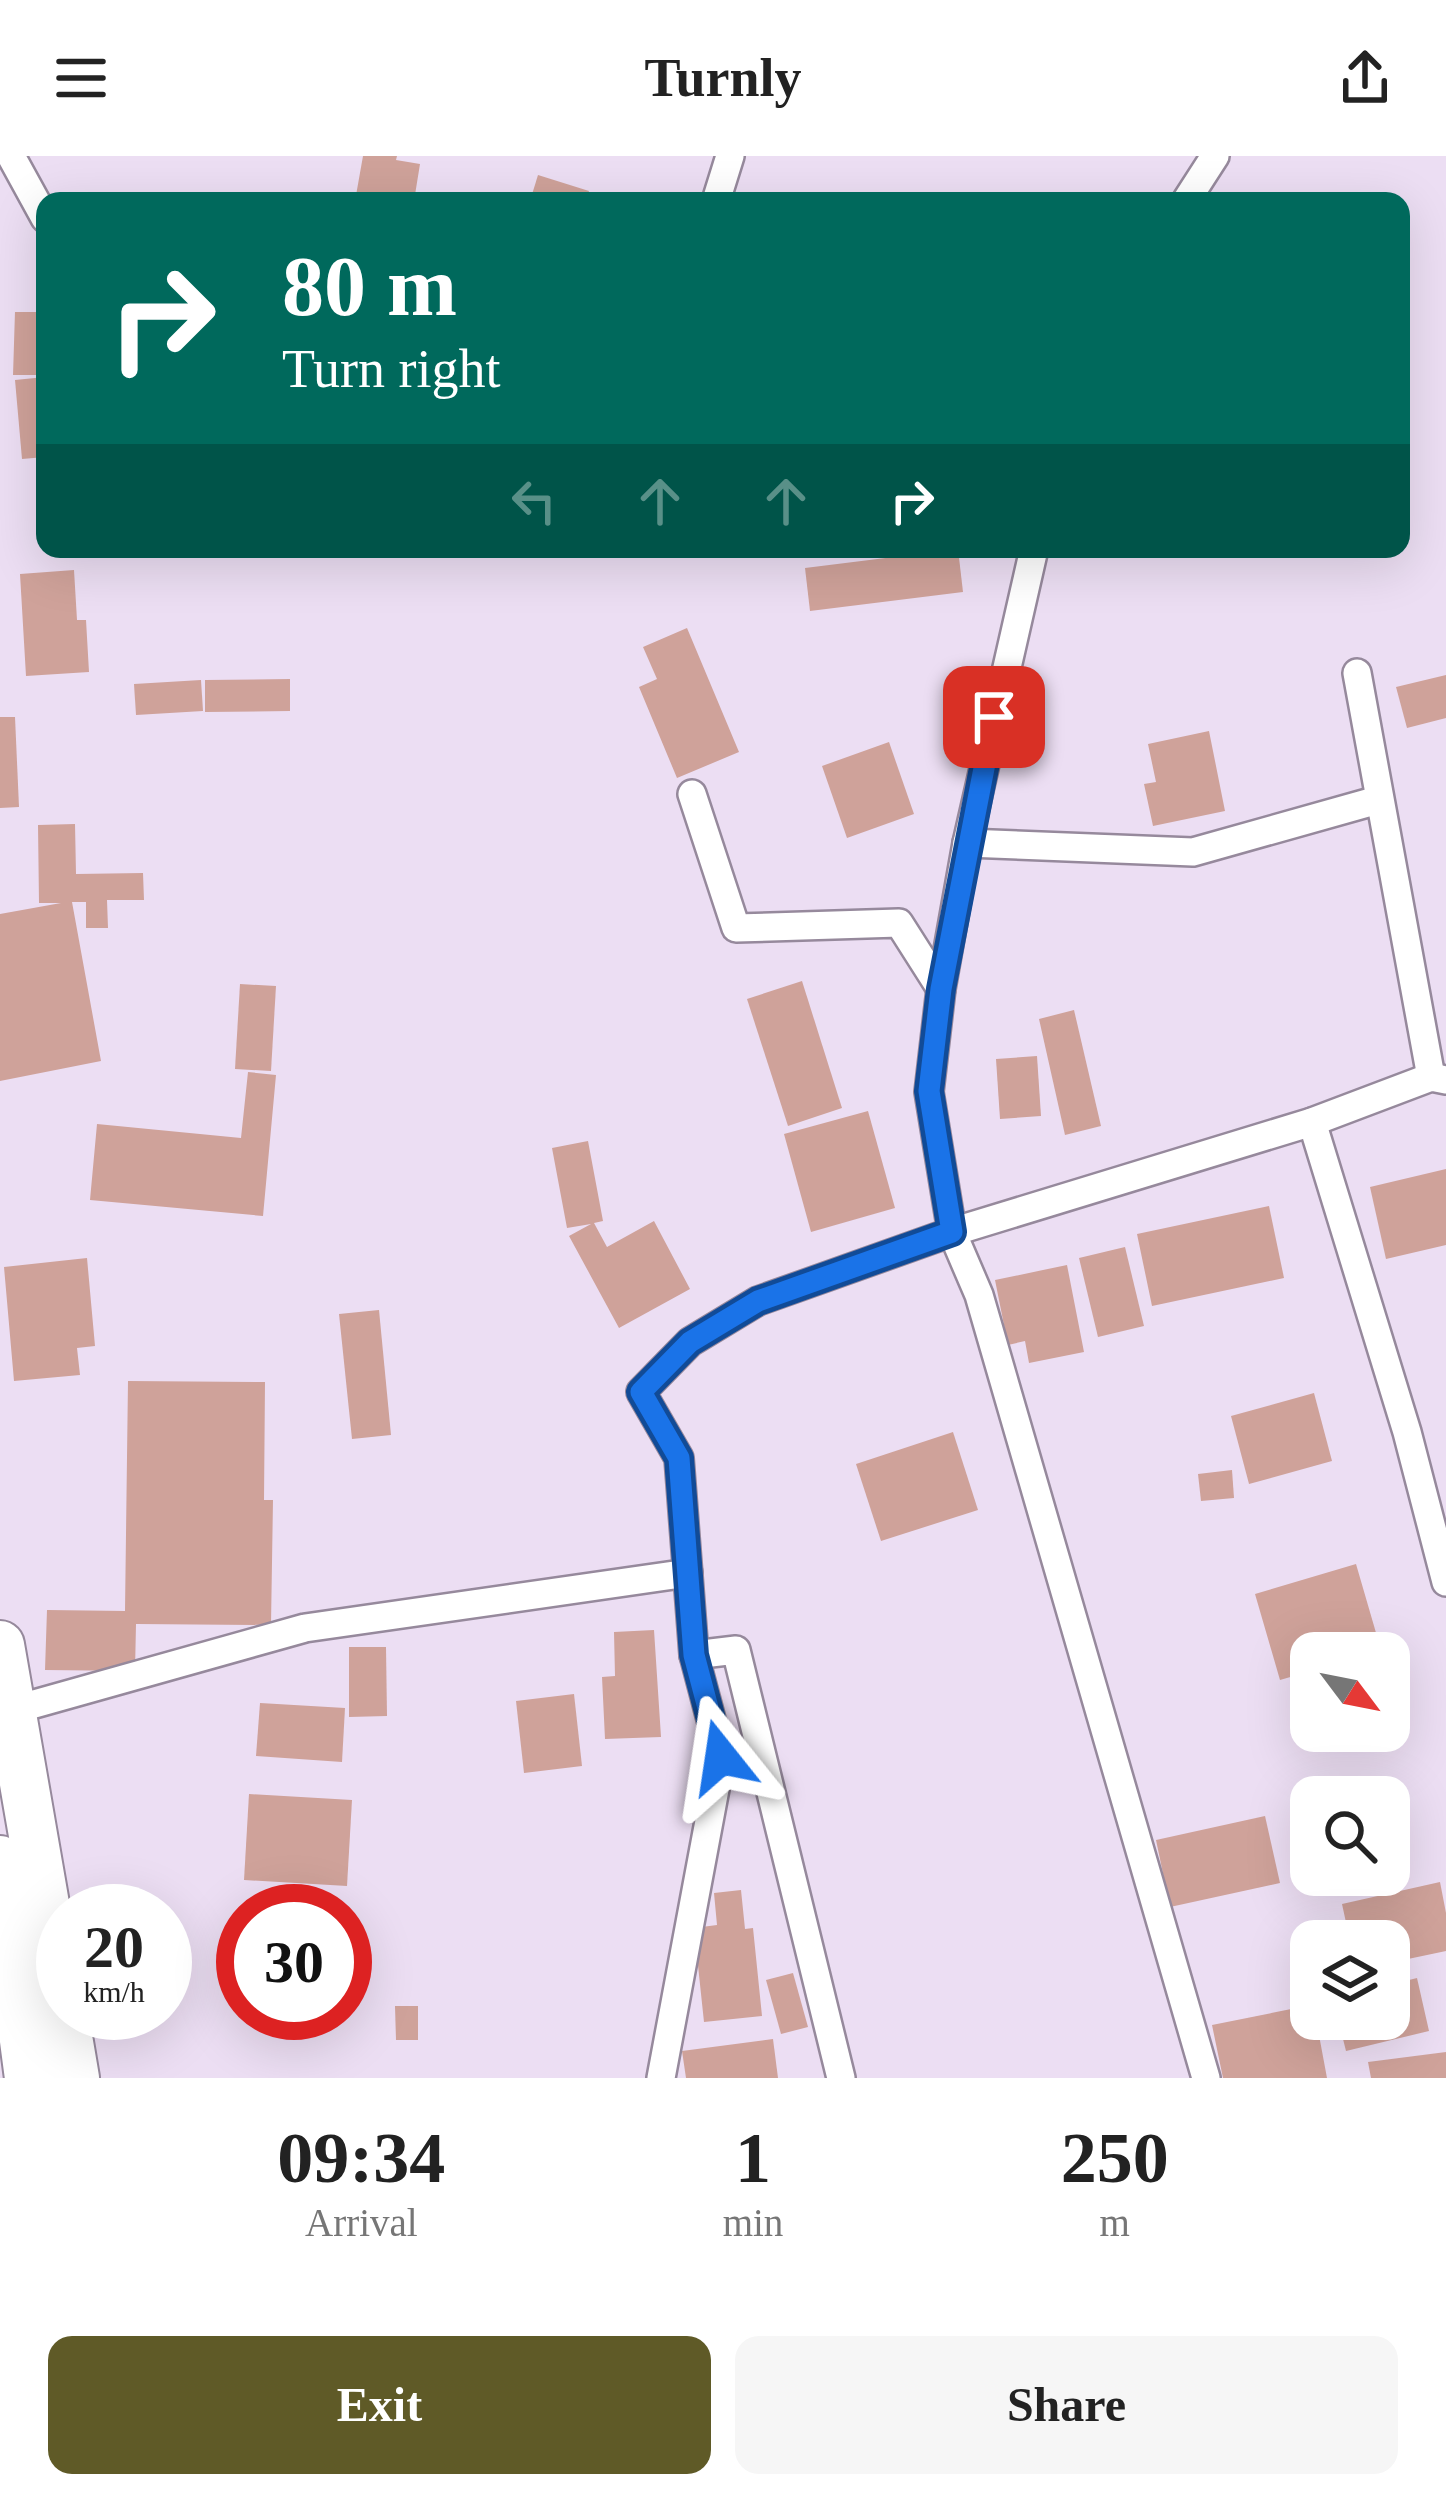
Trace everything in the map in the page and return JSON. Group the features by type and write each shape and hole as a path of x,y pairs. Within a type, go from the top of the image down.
{"highway":[{"path":"0,1645 42,1884"},
{"path":"0,1860 29,2078"},
{"path":"68,2040 75,2078"}],"street":[{"path":"10,156 36,202"},
{"path":"719,192 730,156"},
{"path":"1192,192 1215,156"},
{"path":"1032,558 967,844 941,989 929,1091 952,1232 979,1295 1206,2078"},
{"path":"661,2078 721,1757 694,1655 679,1458 641,1392 690,1342 758,1301 952,1232 1312,1122 1438,1078 1378,800 1357,673"},
{"path":"692,794 736,928 899,923 941,989"},
{"path":"967,844 1192,853 1378,800"},
{"path":"1312,1122 1407,1432 1446,1582"},
{"path":"13,1710 305,1628 688,1573"},
{"path":"694,1655 736,1650 841,2078"}],"building":[{"path":"363,156 397,156 396,160 420,164 415,192 357,192"},
{"path":"538,175 589,191 589,192 533,192"},
{"path":"15,312 36,312 36,375 13,375"},
{"path":"36,378 36,458 22,459 15,380"},
{"path":"886,558 959,558 963,592 810,611 805,568"},
{"path":"74,570 77,620 86,620 89,672 26,676 20,574"},
{"path":"687,628 739,752 677,778 639,687 657,679 643,647"},
{"path":"1446,675 1446,718 1407,728 1396,687"},
{"path":"290,679 290,711 205,712 205,680"},
{"path":"201,680 203,711 136,715 134,684"},
{"path":"0,717 15,717 19,807 0,808"},
{"path":"1209,731 1225,811 1153,826 1144,784 1156,782 1148,744"},
{"path":"889,742 914,814 847,838 822,766"},
{"path":"75,824 76,874 143,873 144,900 107,900 108,928 86,928 86,902 72,902 101,1061 0,1081 0,914 61,903 39,903 38,825"},
{"path":"802,981 842,1108 788,1126 747,999"},
{"path":"240,984 276,986 271,1071 235,1069"},
{"path":"1074,1010 1101,1126 1065,1135 1039,1019"},
{"path":"1037,1056 1041,1116 1000,1119 996,1059"},
{"path":"248,1072 276,1075 263,1216 90,1200 97,1124 241,1138"},
{"path":"868,1111 895,1208 811,1232 784,1134"},
{"path":"588,1141 603,1221 594,1223 607,1247 654,1221 690,1289 619,1328 569,1236 591,1224 567,1228 552,1148"},
{"path":"1446,1169 1446,1245 1386,1259 1370,1187"},
{"path":"1269,1206 1284,1278 1152,1306 1137,1234"},
{"path":"1125,1247 1144,1326 1098,1337 1079,1258"},
{"path":"87,1258 95,1346 77,1348 80,1375 14,1381 4,1267"},
{"path":"1067,1265 1084,1352 1029,1363 1025,1341 1008,1345 995,1280"},
{"path":"379,1310 391,1435 352,1439 339,1314"},
{"path":"128,1381 265,1382 264,1500 273,1500 271,1625 136,1624 135,1671 45,1670 47,1610 125,1611"},
{"path":"1314,1393 1332,1461 1249,1484 1231,1416"},
{"path":"953,1432 978,1510 881,1541 856,1464"},
{"path":"1232,1470 1234,1498 1201,1501 1198,1474"},
{"path":"1356,1564 1376,1632 1290,1632 1290,1677 1280,1680 1255,1594"},
{"path":"654,1630 661,1737 605,1739 602,1677 615,1676 614,1632"},
{"path":"349,1647 386,1647 387,1716 349,1717"},
{"path":"574,1694 582,1766 524,1773 516,1701"},
{"path":"260,1703 345,1708 342,1762 256,1756"},
{"path":"249,1794 352,1800 347,1884 244,1880"},
{"path":"1265,1816 1280,1883 1170,1907 1156,1840"},
{"path":"1440,1882 1446,1951 1410,1959 1410,1920 1345,1920 1342,1904 1378,1896 1410,1896 1410,1889"},
{"path":"741,1890 745,1929 753,1928 762,2016 704,2022 694,1928 717,1925 714,1893"},
{"path":"793,1973 808,2027 781,2034 766,1980"},
{"path":"1417,1978 1429,2031 1410,2036 1410,1980"},
{"path":"395,2006 418,2006 418,2040 396,2040"},
{"path":"1290,2009 1290,2040 1320,2040 1327,2078 1223,2078 1212,2025"},
{"path":"773,2039 778,2078 686,2078 682,2051"},
{"path":"1343,2040 1392,2040 1346,2051"},
{"path":"1446,2052 1446,2078 1371,2078 1368,2062"}],"route":[{"path":"721,1757 694,1655 679,1458 641,1392 690,1342 758,1301 952,1232 929,1091 941,989 994,717"}]}
